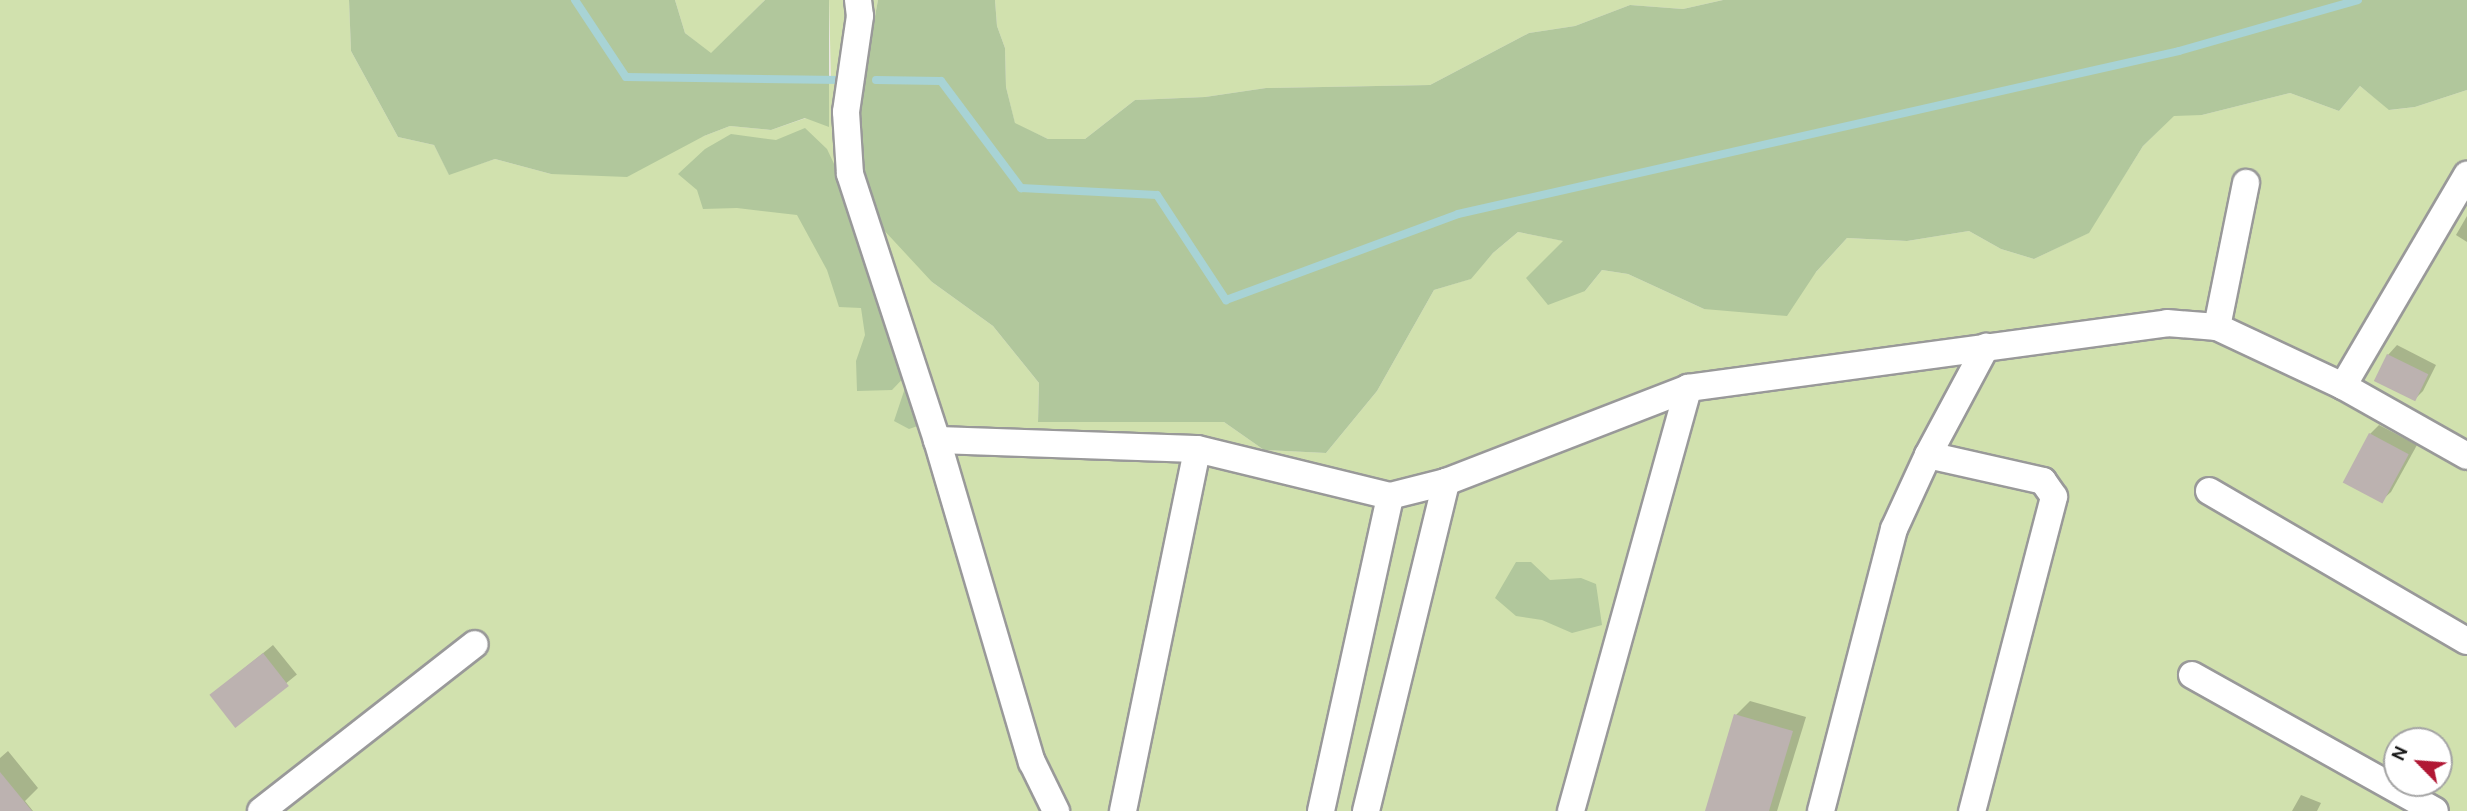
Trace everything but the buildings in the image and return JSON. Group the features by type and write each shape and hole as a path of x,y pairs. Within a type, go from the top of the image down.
{"street":[{"path":"858,0 860,16 846,113 850,173 937,440 1032,762 1056,811"},
{"path":"2343,386 2467,175"},
{"path":"2217,327 2246,183"},
{"path":"937,440 1197,449 1390,496 1446,482 1688,388 2167,323 2217,327 2343,386 2467,456"},
{"path":"1821,811 1894,528 1928,455 1986,347"},
{"path":"1571,811 1688,388"},
{"path":"1123,811 1197,449"},
{"path":"1928,455 2043,481 2054,497 1972,811"},
{"path":"1366,811 1446,482"},
{"path":"2209,491 2467,641"},
{"path":"1321,811 1390,496"},
{"path":"261,811 474,645"},
{"path":"2192,675 2435,811"}],"green space":[{"path":"0,0 349,0 351,51 398,137 434,145 449,174 495,159 551,174 704,136 730,126 771,130 806,118 831,78 829,0 878,0 857,112 932,282 993,326 1039,383 1038,422 1224,422 1264,450 1326,453 1377,391 1434,290 1470,279 1493,253 1518,232 1564,241 1585,291 1602,270 1628,274 1704,309 1816,272 1847,238 1907,241 1969,231 2001,249 2034,259 2088,233 2143,146 2174,115 2202,115 2290,93 2339,111 2360,86 2390,110 2415,107 2467,90 2467,811 0,811"},
{"path":"349,0 675,0 685,33 711,53 765,0 829,0 829,127 805,118 771,130 730,126 704,136 627,177 551,174 495,159 449,175 434,145 398,137 351,51"},
{"path":"675,0 765,0 711,54 685,33"},
{"path":"878,0 995,0 997,26 1005,48 1006,87 1015,123 1048,139 1085,139 1135,100 1205,97 1266,88 1430,85 1529,33 1575,26 1630,5 1683,9 1723,0 2467,0 2467,90 2415,107 2389,110 2360,86 2339,111 2290,93 2202,115 2174,116 2143,146 2089,233 2034,259 2001,249 1969,231 1907,241 1847,238 1816,272 1787,316 1704,309 1628,274 1602,270 1585,291 1548,305 1526,278 1563,241 1518,232 1493,253 1471,279 1434,290 1377,391 1326,453 1264,450 1224,422 1038,422 1039,383 993,326 932,282 881,227 861,169 857,112"},
{"path":"995,0 1723,0 1683,9 1630,5 1575,26 1529,33 1430,85 1266,88 1205,97 1135,100 1085,139 1048,139 1015,124 1006,87 1005,48 997,26"},
{"path":"805,128 827,149 843,183 935,420 909,429 894,421 911,370 892,390 857,391 856,361 865,335 861,308 839,307 827,270 797,215 737,208 703,209 697,190 678,174 705,149 731,134 776,140"},
{"path":"1516,562 1531,562 1550,580 1581,578 1596,584 1602,625 1572,633 1542,620 1516,616 1495,598"}],"waterway":[{"path":"575,0 626,77 841,80"},
{"path":"876,80 941,81 1021,188 1157,195 1226,300 1458,214 2179,51 2358,0"}]}
